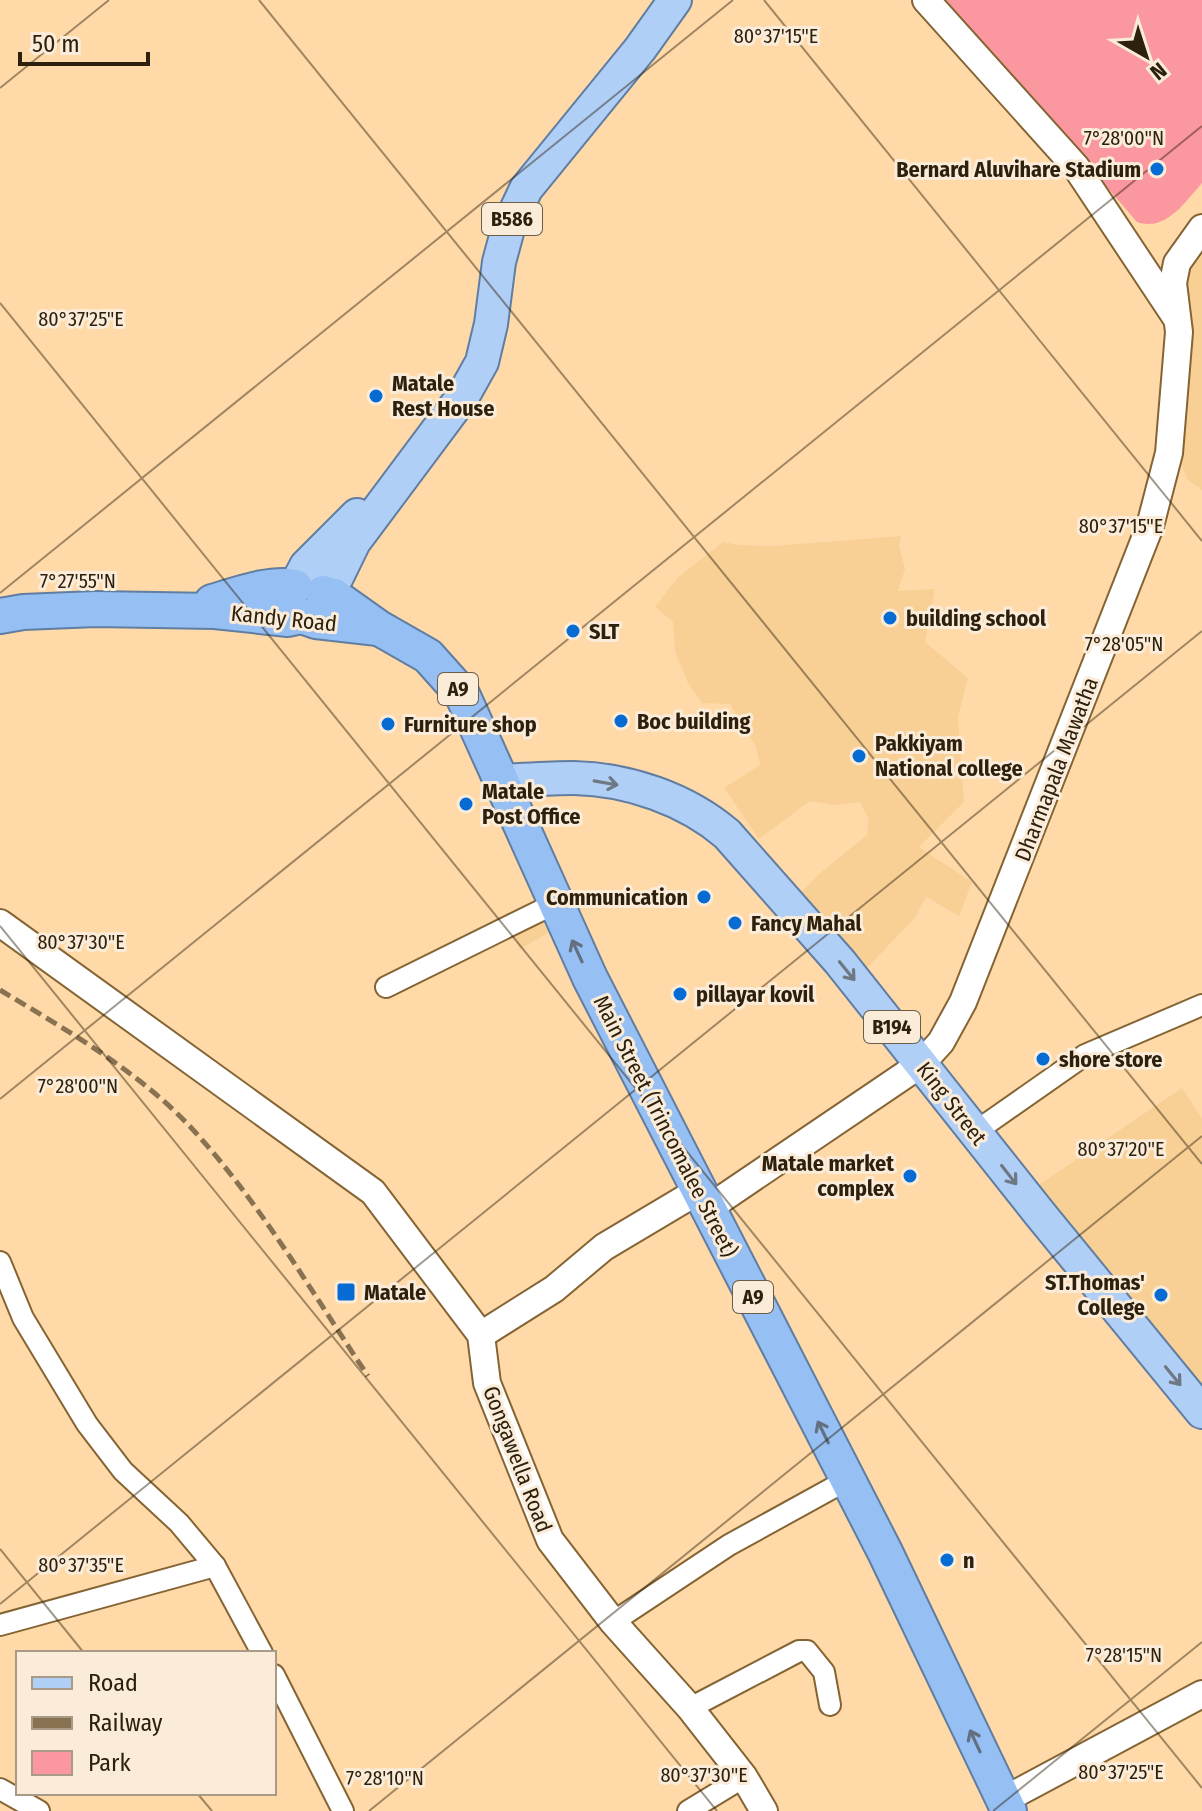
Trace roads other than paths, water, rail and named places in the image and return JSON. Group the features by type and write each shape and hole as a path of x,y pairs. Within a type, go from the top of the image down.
{"highway":[{"name":"Kandy Road","path":"0,616 62,609 188,610 288,619 307,599 316,621 379,628 428,656 452,680 466,703 500,781"},
{"name":"Main Street (Trincomalee Street)","path":"500,781 590,978 885,1552 1006,1806"}],"main road":[{"name":"B586","path":"307,599 337,577 349,550 365,526 463,396 482,362 491,324 499,262 509,225 526,189 640,49 675,0"},
{"name":"King Street","path":"500,781 576,778 631,788 669,799 710,820 799,913 1202,1412"}],"street":[{"path":"926,0 1076,167 1177,319"},
{"name":"Dharmapala Mawatha","path":"481,1335 554,1289 604,1247 703,1200 921,1064 941,1042 973,981 1150,526 1169,453 1179,332 1173,283 1177,263 1202,228"},
{"path":"386,987 556,903"},
{"name":"Gongawella Road","path":"0,923 373,1192 481,1335 487,1383 550,1540 613,1622 690,1708 744,1777 764,1811"},
{"path":"975,1132 1085,1055 1202,1005"},
{"path":"0,1262 23,1318 87,1424 123,1471 179,1523 215,1566 261,1651"},
{"path":"613,1622 729,1545 847,1480"},
{"path":"0,1625 215,1566"},
{"path":"690,1708 799,1651 807,1651 824,1672 830,1705"},
{"path":"276,1679 343,1811"},
{"path":"1006,1806 1202,1694"},
{"path":"688,1811 744,1777"},
{"path":"0,1789 39,1811"}],"railway":[{"path":"0,990 78,1037 128,1072 196,1133 265,1220 368,1376"}],"place":[{"name":"Bernard Aluvihare Stadium","path":"1157,169"},
{"name":"Matale Rest House","path":"376,396"},
{"name":"building school","path":"890,618"},
{"name":"SLT","path":"573,631"},
{"name":"Boc building","path":"621,721"},
{"name":"Furniture shop","path":"388,724"},
{"name":"Pakkiyam National college","path":"859,756"},
{"name":"Matale Post Office","path":"466,804"},
{"name":"Communication","path":"704,897"},
{"name":"Fancy Mahal","path":"735,923"},
{"name":"pillayar kovil","path":"680,994"},
{"name":"shore store","path":"1043,1059"},
{"name":"Matale market complex","path":"910,1176"},
{"name":"Matale","path":"346,1292"},
{"name":"ST.Thomas' College","path":"1161,1295"},
{"name":"n","path":"947,1560"}]}
